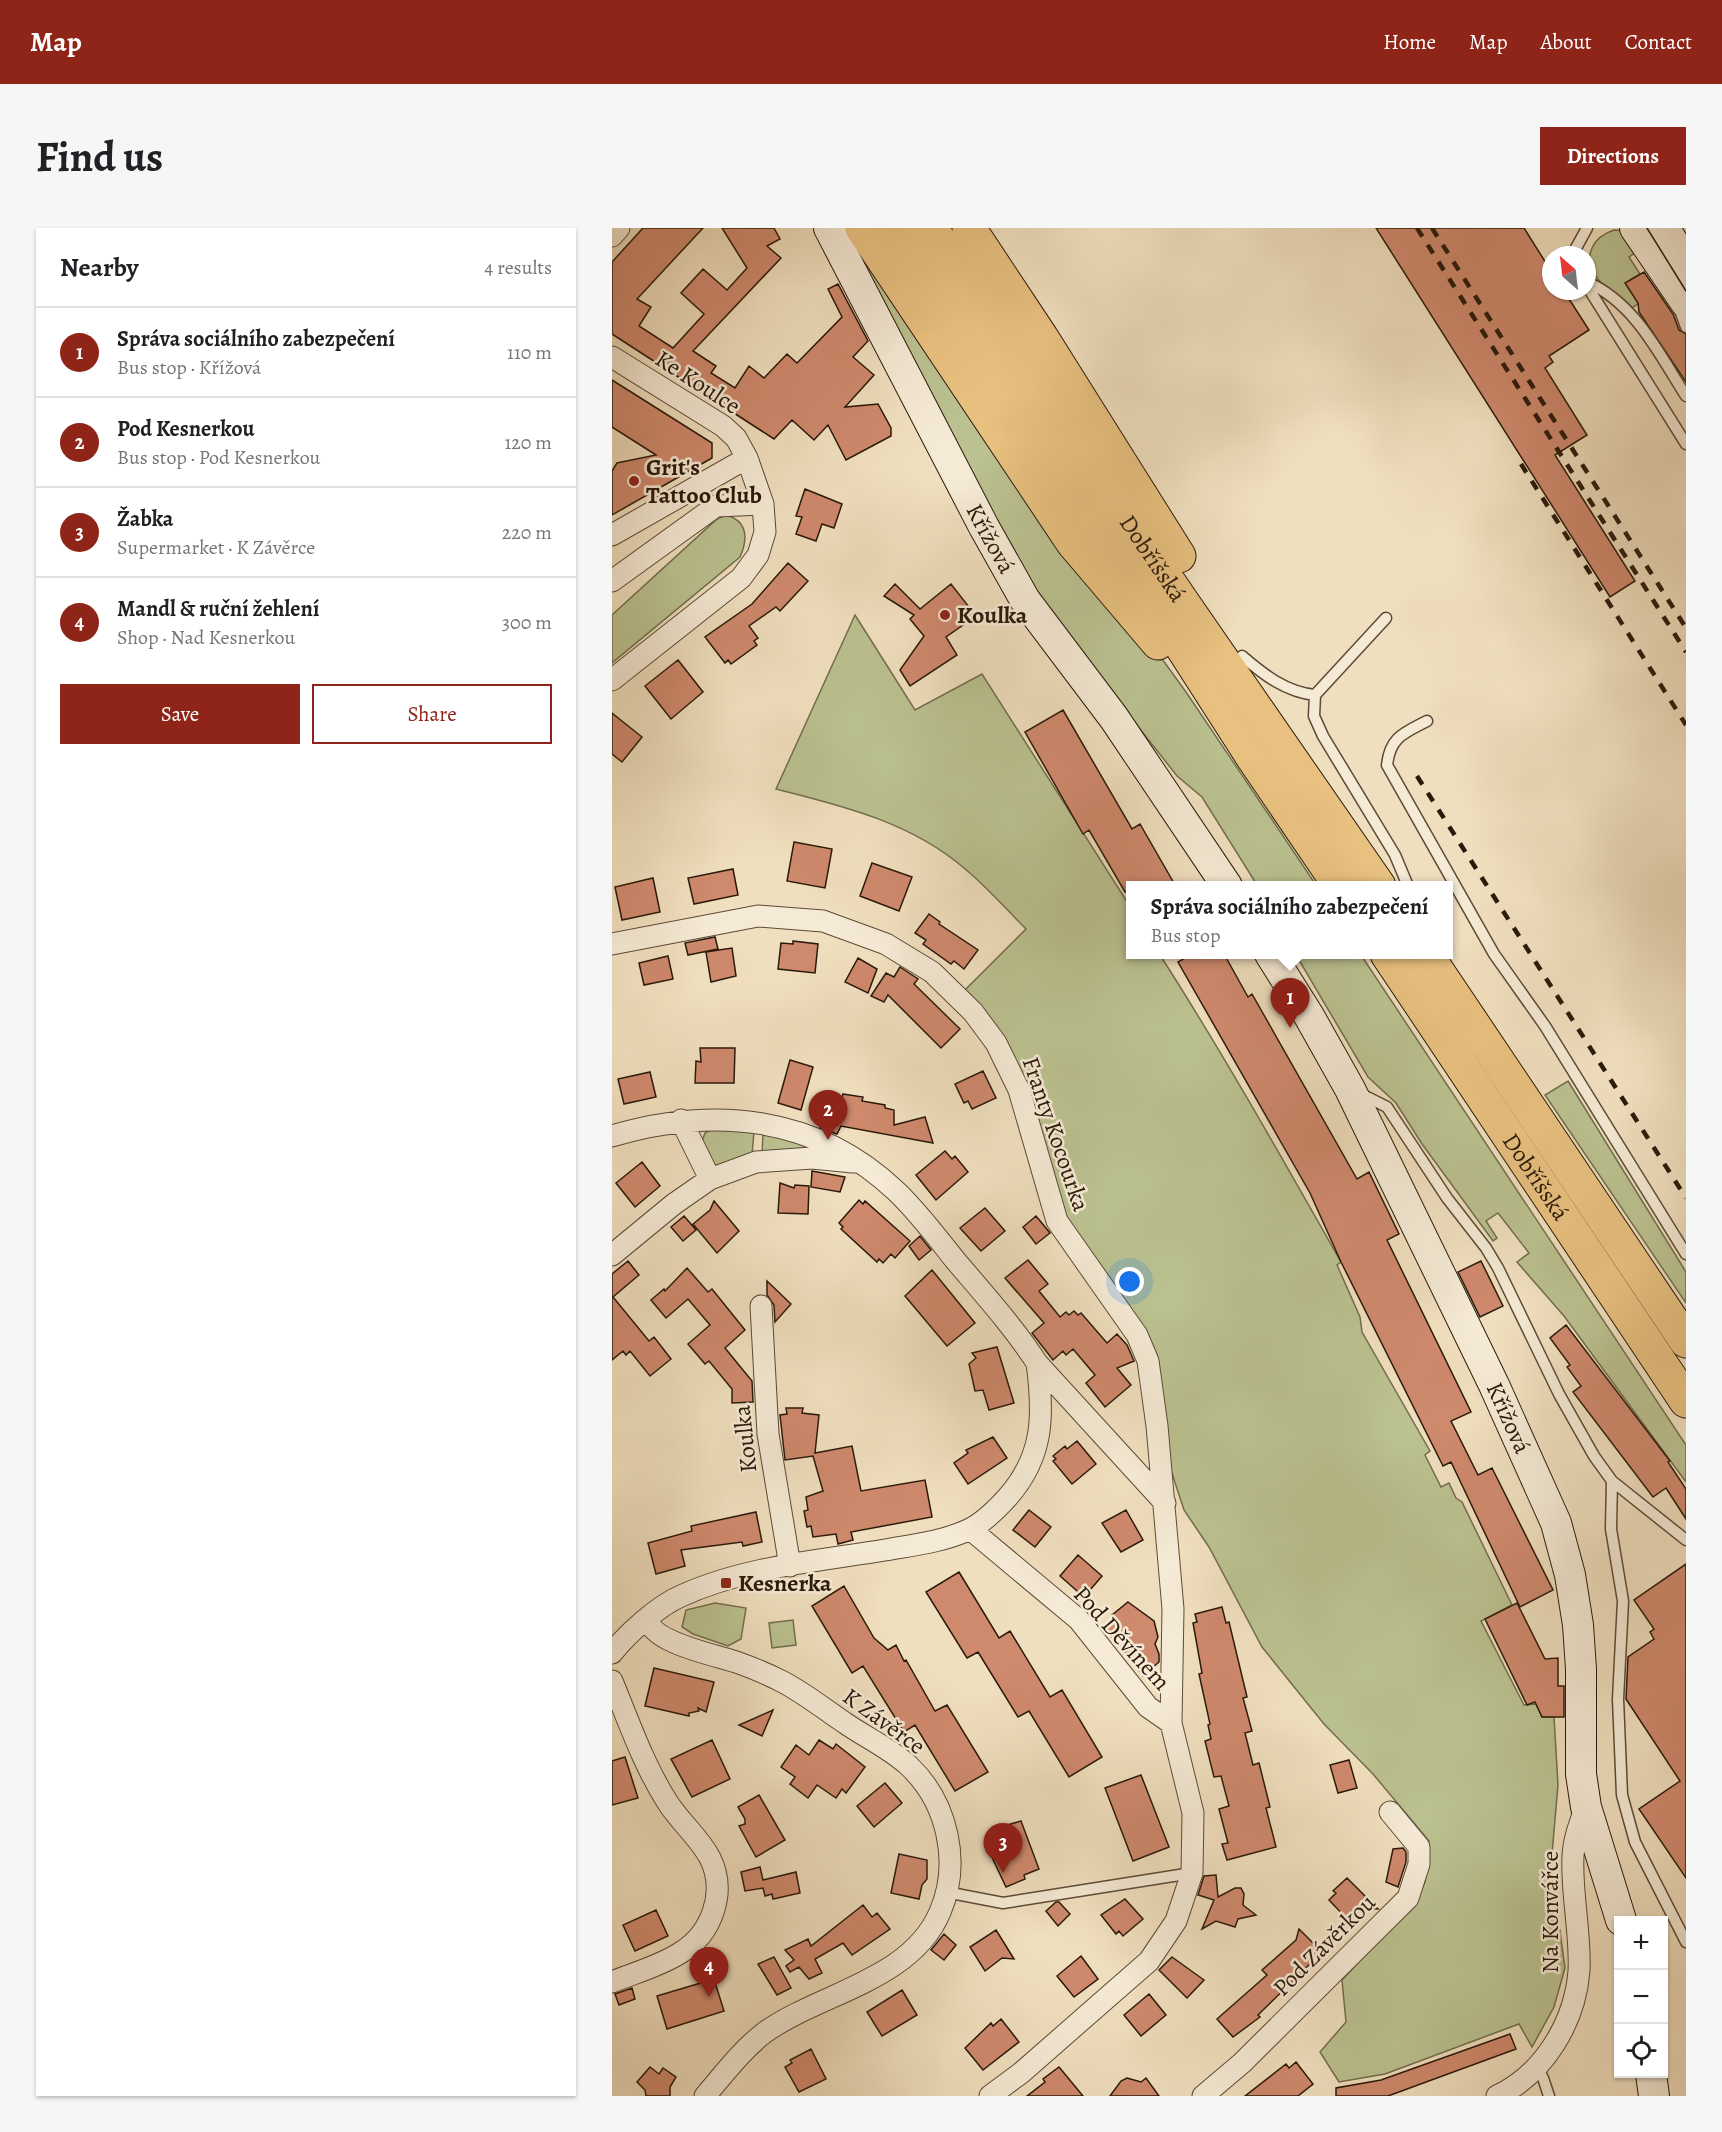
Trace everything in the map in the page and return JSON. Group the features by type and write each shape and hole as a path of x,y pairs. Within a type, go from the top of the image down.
{"highway":[{"path":"862,228 1073,543 1253,758"},
{"name":"Dobříšská","path":"895,228 1155,605 1253,758 1337,881"},
{"name":"Dobříšská","path":"932,228 1375,881"},
{"path":"969,228 1030,320 1242,656 1293,762"},
{"name":"Dobříšská","path":"1390,959 1686,1401"},
{"name":"Dobříšská","path":"1429,959 1516,1092 1686,1341"}],"street":[{"path":"612,236 619,228"},
{"name":"Křížová","path":"829,228 984,527 1025,600 1114,718 1224,881"},
{"path":"1635,228 1683,285"},
{"path":"1664,230 1683,285"},
{"name":"Ke Koulce","path":"612,357 723,426 736,438 747,458 763,504 765,532 758,555 741,578 612,680"},
{"path":"612,535 747,458"},
{"path":"612,580 716,506 763,504"},
{"name":"Franty Kocourka","path":"612,944 758,916 823,921 886,944 932,972 952,990 986,1028 1019,1090 1057,1221 1137,1335 1148,1361 1165,1503 1173,1609 1171,1723"},
{"name":"Křížová","path":"1273,959 1309,1016 1350,1089 1494,1385 1556,1523 1570,1575 1578,1625 1581,1669 1581,1774 1586,1807 1620,1916"},
{"path":"612,1136 681,1120 717,1119 758,1122 790,1129 826,1144 859,1162 895,1190 915,1212 1020,1338 1036,1363 1165,1503"},
{"path":"681,1120 710,1179"},
{"path":"612,1255 674,1204 710,1179 756,1162 812,1158 859,1162"},
{"name":"Koulka","path":"761,1306 768,1434 790,1566"},
{"path":"612,1653 621,1641 663,1606 698,1589 726,1580 790,1566 936,1541 970,1529 993,1513 1020,1483 1036,1450 1042,1414 1036,1363"},
{"path":"1042,1414 1083,1414"},
{"name":"Pod Děvínem","path":"970,1529 1079,1620 1149,1707 1171,1723 1193,1812 1192,1873 1176,1921 1149,1961 1021,2073 990,2096"},
{"name":"K Závěrce","path":"649,1619 651,1628 669,1640 740,1663 782,1682 909,1766 931,1795 945,1825 951,1871 940,1912 931,1929 902,1958 882,1972 786,2019 763,2034 705,2096"},
{"path":"612,1682 667,1801 711,1860 717,1887 716,1905 711,1921 697,1939 680,1953 612,1982"},
{"name":"Na Konvářce","path":"1497,2096 1518,2084 1536,2067 1562,2031 1574,1994 1579,1971 1573,1853 1586,1807"},
{"name":"Pod Závěrkou","path":"1203,2096 1242,2063 1408,1898 1419,1864 1419,1847 1390,1812"},
{"path":"1652,2078 1654,2096"}],"lane":[{"path":"1577,246 1585,228"},
{"path":"1683,285 1678,306 1686,327"},
{"path":"1596,286 1637,320 1686,396"},
{"path":"1596,299 1686,444"},
{"path":"1386,618 1315,695 1314,716 1323,736 1395,855 1406,881"},
{"path":"1242,656 1264,674 1296,693 1315,695"},
{"path":"1427,721 1400,736 1389,747 1387,765 1453,881"},
{"path":"1453,882 1494,954 1545,1026 1686,1254"},
{"path":"1440,959 1458,1001"},
{"path":"1350,1089 1387,1107 1447,1198 1486,1248 1559,1394 1594,1456 1612,1481 1686,1540"},
{"path":"1612,1481 1611,1529 1623,1601 1618,1699 1622,1795 1635,1842 1686,1942"},
{"path":"946,1892 1003,1903 1192,1873"},
{"path":"1536,2067 1543,2078 1549,2096"}],"green space":[{"path":"850,228 1186,692 1313,881 1254,881 1202,797 1177,776 1040,602 850,246"},
{"path":"1614,230 1626,231 1642,248 1629,257 1640,274 1630,280 1639,303 1632,308 1596,276 1596,246 1593,246 1607,233"},
{"path":"726,515 739,522 744,532 744,544 740,557 612,663 612,615 717,519"},
{"path":"855,615 915,710 982,674 1126,900 1126,959 1163,959 1230,1069 1341,1262 1337,1265 1360,1317 1362,1332 1430,1451 1425,1455 1441,1487 1449,1483 1456,1498 1462,1502 1512,1605 1481,1621 1524,1705 1536,1704 1542,1717 1554,1717 1558,1785 1551,1866 1565,1968 1554,2007 1532,2047 1519,2024 1385,2074 1339,2082 1320,2052 1346,2022 1342,1980 1417,1899 1425,1882 1429,1841 1373,1774 1324,1724 1262,1647 1209,1547 1184,1510 1163,1446 1159,1379 1069,1222 964,991 1026,929 972,875 943,852 921,839 898,827 851,809 776,789"},
{"path":"1298,959 1364,959 1686,1445 1686,1482 1564,1316 1517,1262 1529,1253 1498,1213 1486,1221 1497,1238 1493,1241 1422,1144 1396,1103 1368,1077"},
{"path":"1568,1081 1686,1272 1686,1303 1545,1095"},
{"path":"712,1129 754,1131 752,1155 715,1166 701,1144 705,1133"},
{"path":"763,1132 808,1145 810,1149 762,1155"},
{"path":"715,1603 746,1608 741,1639 728,1646 693,1634 682,1627 686,1610"},
{"path":"793,1620 796,1645 772,1648 769,1623"}],"building":[{"path":"643,228 703,228 637,299 651,307 639,326 673,348 704,314 681,293 703,269 727,290 747,268 722,228 774,228 780,239 767,246 781,258 693,351 716,366 711,373 735,388 749,366 764,378 787,354 797,363 842,317 828,289 838,284 868,341 853,357 874,375 845,407 878,404 891,428 891,436 846,460 828,425 814,440 792,420 774,439 612,334 612,262"},
{"path":"1376,228 1524,228 1542,257 1542,300 1570,300 1589,330 1549,356 1553,362 1545,368 1587,435 1555,455 1635,581 1610,597"},
{"path":"1644,272 1673,314 1679,330 1686,334 1686,382 1639,312 1638,303 1625,283"},
{"path":"612,380 712,443 712,458 612,515 612,471 617,463 656,455 612,427"},
{"path":"805,489 842,504 834,528 822,524 816,541 796,534 802,517 796,516"},
{"path":"788,563 808,581 780,611 776,607 749,626 758,638 754,641 757,645 731,664 728,660 725,663 705,637 752,604"},
{"path":"895,584 920,609 951,584 976,616 946,637 957,655 910,686 900,670 924,636 910,619 914,615 884,596"},
{"path":"678,660 703,692 671,719 645,686"},
{"path":"1063,710 1132,829 1140,824 1173,881 1126,881 1125,892 1089,830 1083,834 1025,732"},
{"path":"612,713 642,737 622,762 612,754"},
{"path":"794,842 832,849 825,888 787,881"},
{"path":"872,863 912,877 899,911 860,896"},
{"path":"733,869 738,895 694,904 688,878"},
{"path":"653,878 660,912 622,920 615,887"},
{"path":"929,914 940,922 939,924 978,950 964,969 954,961 951,964 923,944 926,940 915,933"},
{"path":"715,937 718,949 688,955 685,943"},
{"path":"793,941 818,944 815,973 778,969 781,943 793,944"},
{"path":"732,948 736,976 711,982 706,952"},
{"path":"668,956 673,979 644,985 639,963"},
{"path":"858,958 877,969 868,993 845,982"},
{"path":"1183,959 1227,959 1248,997 1252,994 1357,1179 1369,1172 1399,1234 1387,1240 1471,1412 1451,1421 1478,1475 1492,1468 1553,1590 1520,1607 1451,1462 1443,1466 1341,1262 1310,1193 1178,962"},
{"path":"900,967 918,979 914,984 960,1029 941,1048 888,995 884,1002 871,996 886,973 894,977"},
{"path":"700,1048 735,1048 734,1083 695,1083 696,1061 701,1062"},
{"path":"790,1060 813,1067 801,1110 778,1103"},
{"path":"983,1071 996,1098 972,1109 968,1101 964,1103 955,1084"},
{"path":"650,1072 656,1097 624,1104 618,1079"},
{"path":"843,1094 863,1097 862,1101 885,1105 885,1108 894,1110 894,1125 925,1117 933,1143 841,1126 837,1134 820,1128 827,1111 835,1114"},
{"path":"945,1151 952,1159 955,1156 968,1172 936,1200 916,1175"},
{"path":"642,1162 660,1186 635,1207 616,1183"},
{"path":"812,1171 845,1177 840,1192 811,1187"},
{"path":"780,1183 794,1188 795,1185 809,1186 808,1214 778,1213"},
{"path":"859,1200 863,1204 865,1201 910,1241 895,1258 891,1254 883,1263 879,1259 877,1262 841,1229 843,1227 839,1223"},
{"path":"714,1201 739,1231 717,1253 693,1224 710,1210"},
{"path":"985,1208 1005,1231 981,1251 960,1228"},
{"path":"684,1216 696,1230 683,1241 671,1227"},
{"path":"1036,1216 1050,1233 1036,1244 1023,1227"},
{"path":"920,1236 931,1250 919,1260 909,1246"},
{"path":"1028,1260 1048,1284 1039,1291 1060,1317 1066,1312 1069,1315 1074,1311 1078,1315 1081,1313 1107,1343 1117,1334 1127,1345 1134,1361 1117,1368 1131,1385 1105,1407 1086,1383 1095,1375 1073,1349 1066,1355 1063,1351 1053,1360 1032,1333 1044,1323 1005,1278"},
{"path":"628,1261 639,1275 613,1297 649,1341 654,1337 671,1359 650,1376 630,1351 626,1355 623,1351 612,1360 612,1274"},
{"path":"1481,1261 1503,1306 1480,1317 1458,1272"},
{"path":"687,1268 708,1292 712,1289 745,1330 725,1348 752,1381 753,1402 732,1403 732,1389 709,1361 705,1364 688,1344 710,1325 688,1299 666,1318 651,1300 664,1289 665,1291"},
{"path":"932,1270 975,1323 947,1346 905,1296"},
{"path":"767,1281 791,1304 775,1322 774,1305 767,1295"},
{"path":"1566,1325 1670,1461 1668,1462 1686,1489 1686,1519 1666,1488 1653,1497 1573,1392 1581,1386 1567,1367 1570,1365 1550,1338"},
{"path":"997,1347 1014,1403 989,1410 983,1390 975,1391 969,1364 976,1358 972,1353"},
{"path":"786,1408 803,1408 802,1413 819,1415 815,1453 852,1446 861,1491 925,1480 932,1517 851,1532 853,1540 838,1544 836,1534 813,1537 811,1526 807,1527 804,1511 808,1510 806,1497 823,1491 813,1456 785,1460 780,1415 787,1414"},
{"path":"993,1437 1007,1458 968,1484 954,1463 968,1453 966,1450"},
{"path":"1077,1441 1096,1464 1072,1484 1053,1461 1056,1459 1053,1456 1065,1446 1067,1449"},
{"path":"1029,1510 1051,1527 1035,1547 1013,1530"},
{"path":"1126,1510 1143,1540 1121,1552 1102,1523"},
{"path":"756,1512 762,1542 743,1546 742,1542 681,1550 685,1566 656,1574 648,1543 692,1531 691,1526"},
{"path":"1078,1555 1102,1576 1084,1597 1060,1576"},
{"path":"1686,1564 1686,1878 1639,1809 1680,1781 1626,1699 1628,1657 1654,1639 1650,1632 1654,1629 1634,1600"},
{"path":"959,1572 999,1638 1010,1631 1050,1697 1062,1690 1102,1757 1069,1777 1029,1711 1018,1717 978,1652 967,1658 926,1592"},
{"path":"844,1586 874,1638 888,1650 896,1645 935,1711 947,1705 988,1772 955,1791 915,1725 904,1732 863,1666 852,1673 812,1606"},
{"path":"1128,1602 1154,1621 1158,1637 1155,1644 1159,1662 1143,1676 1126,1652 1103,1627 1115,1618 1112,1615"},
{"path":"1517,1603 1545,1659 1558,1658 1558,1686 1564,1686 1564,1717 1542,1717 1535,1702 1527,1705 1485,1619"},
{"path":"1222,1607 1226,1623 1229,1622 1247,1697 1243,1698 1252,1731 1245,1733 1253,1765 1259,1763 1270,1807 1266,1808 1276,1847 1227,1860 1222,1844 1228,1843 1219,1809 1229,1806 1221,1776 1214,1777 1205,1741 1211,1739 1208,1725 1210,1724 1199,1674 1202,1673 1193,1623 1197,1622 1195,1614"},
{"path":"654,1668 714,1682 706,1712 698,1708 699,1711 689,1713 689,1716 645,1706"},
{"path":"773,1710 762,1736 739,1725 753,1719"},
{"path":"712,1740 730,1779 692,1797 671,1759"},
{"path":"819,1740 833,1749 836,1744 865,1767 846,1793 842,1789 836,1798 817,1785 808,1798 790,1784 795,1777 781,1767 796,1745 809,1755"},
{"path":"625,1757 638,1798 612,1805 612,1761"},
{"path":"1349,1760 1357,1788 1338,1793 1330,1765"},
{"path":"1141,1775 1169,1847 1133,1861 1105,1788"},
{"path":"885,1783 902,1803 874,1827 857,1806"},
{"path":"759,1795 785,1840 756,1857 739,1826 745,1824 745,1819 738,1807"},
{"path":"1021,1821 1039,1869 1024,1875 1025,1879 1006,1887 989,1851 986,1836 995,1832 994,1829"},
{"path":"1403,1848 1406,1852 1406,1862 1398,1887 1386,1882 1393,1849"},
{"path":"899,1854 927,1860 927,1879 922,1885 919,1899 891,1893"},
{"path":"760,1867 763,1880 796,1872 800,1893 773,1899 772,1894 765,1896 763,1888 745,1891 741,1872"},
{"path":"1216,1875 1218,1897 1235,1888 1241,1888 1244,1894 1243,1905 1256,1915 1238,1919 1235,1927 1216,1921 1202,1929 1214,1900 1198,1895 1204,1876"},
{"path":"1347,1878 1378,1909 1358,1908 1347,1919 1329,1900 1336,1893 1333,1891"},
{"path":"1125,1899 1143,1919 1123,1936 1119,1931 1116,1934 1101,1915"},
{"path":"1059,1902 1070,1914 1058,1926 1046,1911"},
{"path":"863,1905 872,1917 877,1913 890,1929 852,1955 843,1943 815,1959 822,1973 809,1979 799,1967 790,1972 786,1966 794,1960 785,1950 808,1939 811,1946"},
{"path":"656,1910 668,1936 635,1951 623,1925"},
{"path":"1299,1929 1322,1952 1258,2015 1260,2017 1233,2037 1217,2019 1267,1975 1262,1970 1296,1940"},
{"path":"996,1930 1014,1959 1002,1958 985,1971 970,1947"},
{"path":"944,1934 956,1945 944,1960 931,1950"},
{"path":"1081,1956 1098,1979 1074,1997 1057,1976"},
{"path":"774,1957 791,1988 777,1995 758,1964"},
{"path":"1172,1957 1204,1980 1187,1998 1159,1970"},
{"path":"714,1979 724,2011 667,2029 657,1996"},
{"path":"632,1988 635,1999 619,2005 615,1994"},
{"path":"902,1990 917,2015 882,2036 867,2012"},
{"path":"1149,1994 1166,2015 1141,2036 1124,2015"},
{"path":"1001,2019 1019,2042 983,2070 965,2048 991,2023 993,2026"},
{"path":"1510,2034 1516,2049 1388,2096 1336,2096 1336,2088 1381,2080"},
{"path":"811,2049 826,2079 799,2092 785,2067 792,2063 790,2060"},
{"path":"1296,2062 1313,2084 1298,2096 1245,2096 1286,2064 1289,2068"},
{"path":"650,2067 659,2074 663,2068 676,2077 670,2087 670,2096 646,2096 645,2090 637,2082"},
{"path":"1059,2067 1083,2096 1027,2096 1045,2082 1043,2079"},
{"path":"1127,2078 1141,2082 1146,2078 1159,2096 1110,2096 1121,2081"}],"tram line":[{"path":"1647,228 1686,291"}],"railway":[{"path":"1417,228 1686,652"},
{"path":"1432,228 1686,628"},
{"path":"1521,464 1686,725"},
{"path":"1417,776 1686,1198"}],"place":[{"name":"Grit's Tattoo Club","path":"634,481"},
{"name":"Koulka","path":"945,615"},
{"name":"Správa sociálního zabezpečení","path":"1290,1028"},
{"name":"Pod Kesnerkou","path":"828,1140"},
{"name":"Kesnerka","path":"726,1583"},
{"name":"Žabka","path":"1003,1873"},
{"name":"Mandl & ruční žehlení","path":"709,1997"}]}
